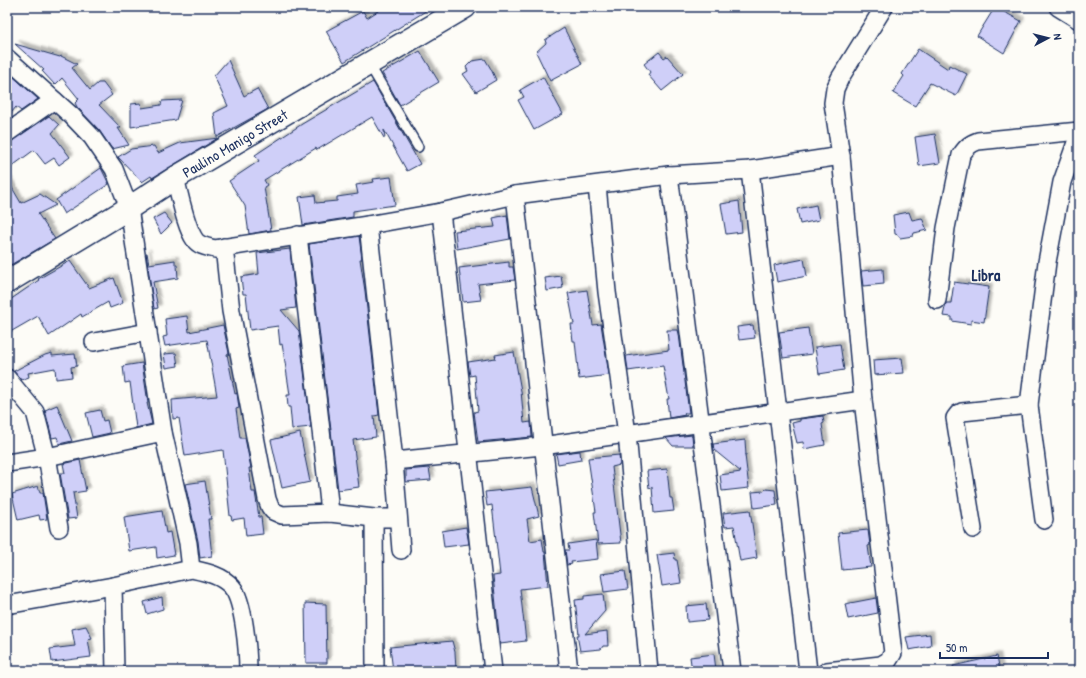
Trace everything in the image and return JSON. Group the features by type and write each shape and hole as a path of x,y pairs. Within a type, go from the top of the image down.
{"street":[{"name":"Paulino Manigo Street","path":"7,282 129,208 175,178 465,7"},
{"path":"827,671 881,665 888,661 893,653 863,400 841,156 833,102 835,89 840,78 884,7"},
{"path":"1058,7 1079,20"},
{"path":"7,58 72,116 92,137 114,169 129,208 163,432 188,543 191,569"},
{"path":"7,133 54,100"},
{"path":"937,300 946,228 961,155 968,145 978,141 1079,132 1062,182 1047,262 1029,405 1044,520"},
{"path":"175,178 188,223 195,240 199,244 215,249 441,212 515,195 669,175 750,170 841,156"},
{"path":"750,170 808,671"},
{"path":"669,175 732,671"},
{"path":"597,185 607,292 627,434 649,671"},
{"path":"515,195 542,446 569,671"},
{"path":"441,212 493,671"},
{"path":"368,225 394,461 401,550"},
{"path":"298,235 330,513"},
{"path":"224,248 232,311 267,499 270,507 273,511 282,515 330,513 374,518 398,518"},
{"path":"94,342 148,332"},
{"path":"7,378 35,412 47,457 59,528"},
{"path":"394,461 542,446 863,400"},
{"path":"973,529 955,418 962,412 1029,405"},
{"path":"7,463 47,457 163,432"},
{"path":"374,518 375,671"},
{"path":"7,605 113,586 191,569 212,574 222,578 232,586 237,594 243,625 248,671"},
{"path":"113,586 115,671"}],"lane":[{"path":"368,64 418,147"}],"building":[{"path":"384,7 432,7 344,62 326,31 363,11 367,18"},
{"path":"995,7 1021,21 1004,53 977,36"},
{"path":"564,28 582,64 550,81 536,52 546,43 545,40"},
{"path":"15,44 60,57 61,56 77,64 72,68 90,90 98,83 103,83 112,95 99,105 121,128 118,128 129,145 112,149 99,130 77,107 75,103 79,99 62,78 55,85 42,71 44,70"},
{"path":"918,49 948,69 949,65 967,74 956,96 930,83 915,106 893,93 904,76 902,74"},
{"path":"420,51 439,82 400,105 382,73"},
{"path":"659,52 664,58 667,56 683,74 662,91 648,75 650,72 644,64"},
{"path":"485,59 496,80 476,92 463,74 468,71 466,67 472,61"},
{"path":"228,60 244,96 257,89 268,109 217,137 214,113 228,106 214,76"},
{"path":"7,71 38,99 21,111 16,107 7,118"},
{"path":"543,77 563,114 534,130 518,100 524,97 520,90"},
{"path":"373,82 420,164 407,171 384,130 385,138 372,117 317,150 316,148 264,180 267,185 264,187 271,230 249,234 245,206 229,181 259,161 255,155 302,124"},
{"path":"182,100 176,120 131,127 131,104 141,103 142,108 161,105 162,101"},
{"path":"49,116 59,125 52,133 70,157 59,165 54,158 45,164 34,150 7,170 7,144"},
{"path":"935,134 940,163 919,166 915,137"},
{"path":"218,138 152,178 151,176 142,182 118,157 131,149 154,146 158,153 180,143"},
{"path":"101,168 109,184 64,214 56,200"},
{"path":"391,177 395,205 353,211 353,217 303,225 299,197 315,195 316,203 337,201 337,197 358,194 356,185 374,182 373,179"},
{"path":"7,179 21,203 40,194 56,205 38,214 55,239 7,267 7,232 11,230 7,200"},
{"path":"739,201 742,232 726,234 721,204"},
{"path":"816,205 819,220 800,224 797,209"},
{"path":"909,212 912,220 922,218 927,230 914,233 913,236 900,238 895,234 893,215"},
{"path":"164,213 172,223 161,234 153,219"},
{"path":"507,215 510,239 457,249 455,231 495,227 493,218"},
{"path":"359,236 362,259 360,259 379,415 374,416 376,437 353,440 359,487 338,490 309,244"},
{"path":"290,249 296,308 281,310 299,331 311,427 292,429 290,407 288,407 287,395 290,395 282,344 280,345 278,326 250,330 246,294 243,294 241,277 259,274 257,253"},
{"path":"146,253 149,264 175,260 175,265 177,265 178,278 153,282 158,308 154,309"},
{"path":"804,259 807,276 777,282 774,265"},
{"path":"70,261 89,288 114,278 123,303 110,308 108,302 82,317 81,314 49,336 38,316 12,331 7,323 7,302 39,280 38,279"},
{"path":"509,262 509,267 513,267 515,280 478,284 481,300 463,302 459,268"},
{"path":"883,269 884,284 863,286 861,271"},
{"path":"561,276 563,288 547,291 545,278"},
{"path":"954,282 989,287 984,322 971,320 971,324 952,321 952,317 943,316 946,303 951,303"},
{"path":"587,290 593,325 601,324 609,375 579,379 575,341 573,341 571,324 574,324 568,293"},
{"path":"187,316 189,332 223,325 235,394 237,393 239,408 236,409 240,438 245,438 251,468 249,468 252,492 255,492 259,517 261,517 263,534 246,536 244,518 232,520 230,516 223,450 185,456 179,418 173,419 172,400 217,396 207,340 165,346 163,337 167,336 165,319"},
{"path":"753,325 755,338 739,340 737,327"},
{"path":"808,328 812,354 783,358 779,332"},
{"path":"667,330 678,330 689,413 684,413 685,415 669,418 667,399 669,399 663,366 628,371 626,356 669,350"},
{"path":"840,344 844,370 819,374 815,347"},
{"path":"514,352 521,391 524,423 531,422 532,437 478,442 474,412 478,411 475,375 470,376 468,362 496,358 495,355"},
{"path":"52,353 52,356 75,354 77,366 71,367 72,377 56,379 55,368 28,373 29,377 21,380 14,371 45,355"},
{"path":"176,353 178,366 166,368 164,354"},
{"path":"902,358 904,373 874,375 873,360"},
{"path":"142,363 147,403 152,424 136,428 130,382 125,383 123,366"},
{"path":"57,405 72,441 59,444 57,437 52,438 45,410"},
{"path":"100,410 103,421 107,420 110,433 92,437 86,413"},
{"path":"823,416 824,423 822,424 825,445 804,449 803,442 797,443 792,423 800,421 800,419"},
{"path":"300,433 310,482 282,488 271,440"},
{"path":"692,435 693,446 673,446 666,438"},
{"path":"745,440 745,455 749,488 722,491 720,475 741,472 714,450 713,444"},
{"path":"580,451 581,460 558,464 556,454"},
{"path":"619,455 620,465 612,467 621,543 598,544 594,512 596,512 588,458"},
{"path":"80,460 86,491 73,493 77,518 68,519 60,473 65,473 63,464"},
{"path":"429,468 431,480 406,482 406,470"},
{"path":"667,469 670,498 672,498 674,511 654,513 652,487 649,488 647,471"},
{"path":"205,481 211,519 208,519 212,556 200,558 198,541 185,484"},
{"path":"38,486 40,493 43,493 47,519 40,520 39,515 18,520 12,494"},
{"path":"532,487 539,516 527,519 530,541 542,539 545,552 548,586 520,589 526,641 500,644 493,576 500,575 492,505 487,506 485,492"},
{"path":"766,489 775,490 777,505 754,508 752,492 764,491"},
{"path":"750,510 757,558 740,561 734,526 725,527 723,513"},
{"path":"162,511 166,533 170,532 174,555 157,558 156,547 129,551 124,517"},
{"path":"466,527 469,544 444,547 442,531"},
{"path":"868,530 870,545 868,546 871,567 842,570 838,533"},
{"path":"596,540 598,559 571,562 572,564 567,565 565,550 569,550 568,544"},
{"path":"674,553 675,560 677,560 681,583 662,586 657,555"},
{"path":"625,571 628,589 604,592 601,574"},
{"path":"603,594 605,611 585,634 607,631 608,646 603,646 601,649 580,651 577,635 579,635 575,600 584,599 584,596"},
{"path":"162,597 163,609 147,614 144,602"},
{"path":"876,598 878,613 848,619 845,604"},
{"path":"305,603 326,604 327,663 306,663"},
{"path":"706,604 708,620 687,622 686,606"},
{"path":"86,626 92,638 88,639 91,657 52,662 50,649 75,646 72,629"},
{"path":"930,634 931,646 909,650 906,637"},
{"path":"452,641 455,652 456,671 393,671 390,647"},
{"path":"714,654 716,670 692,671 690,657"},
{"path":"997,656 1000,671 954,671 953,666"}],"district":[{"name":"Libra","path":"986,275"}]}
